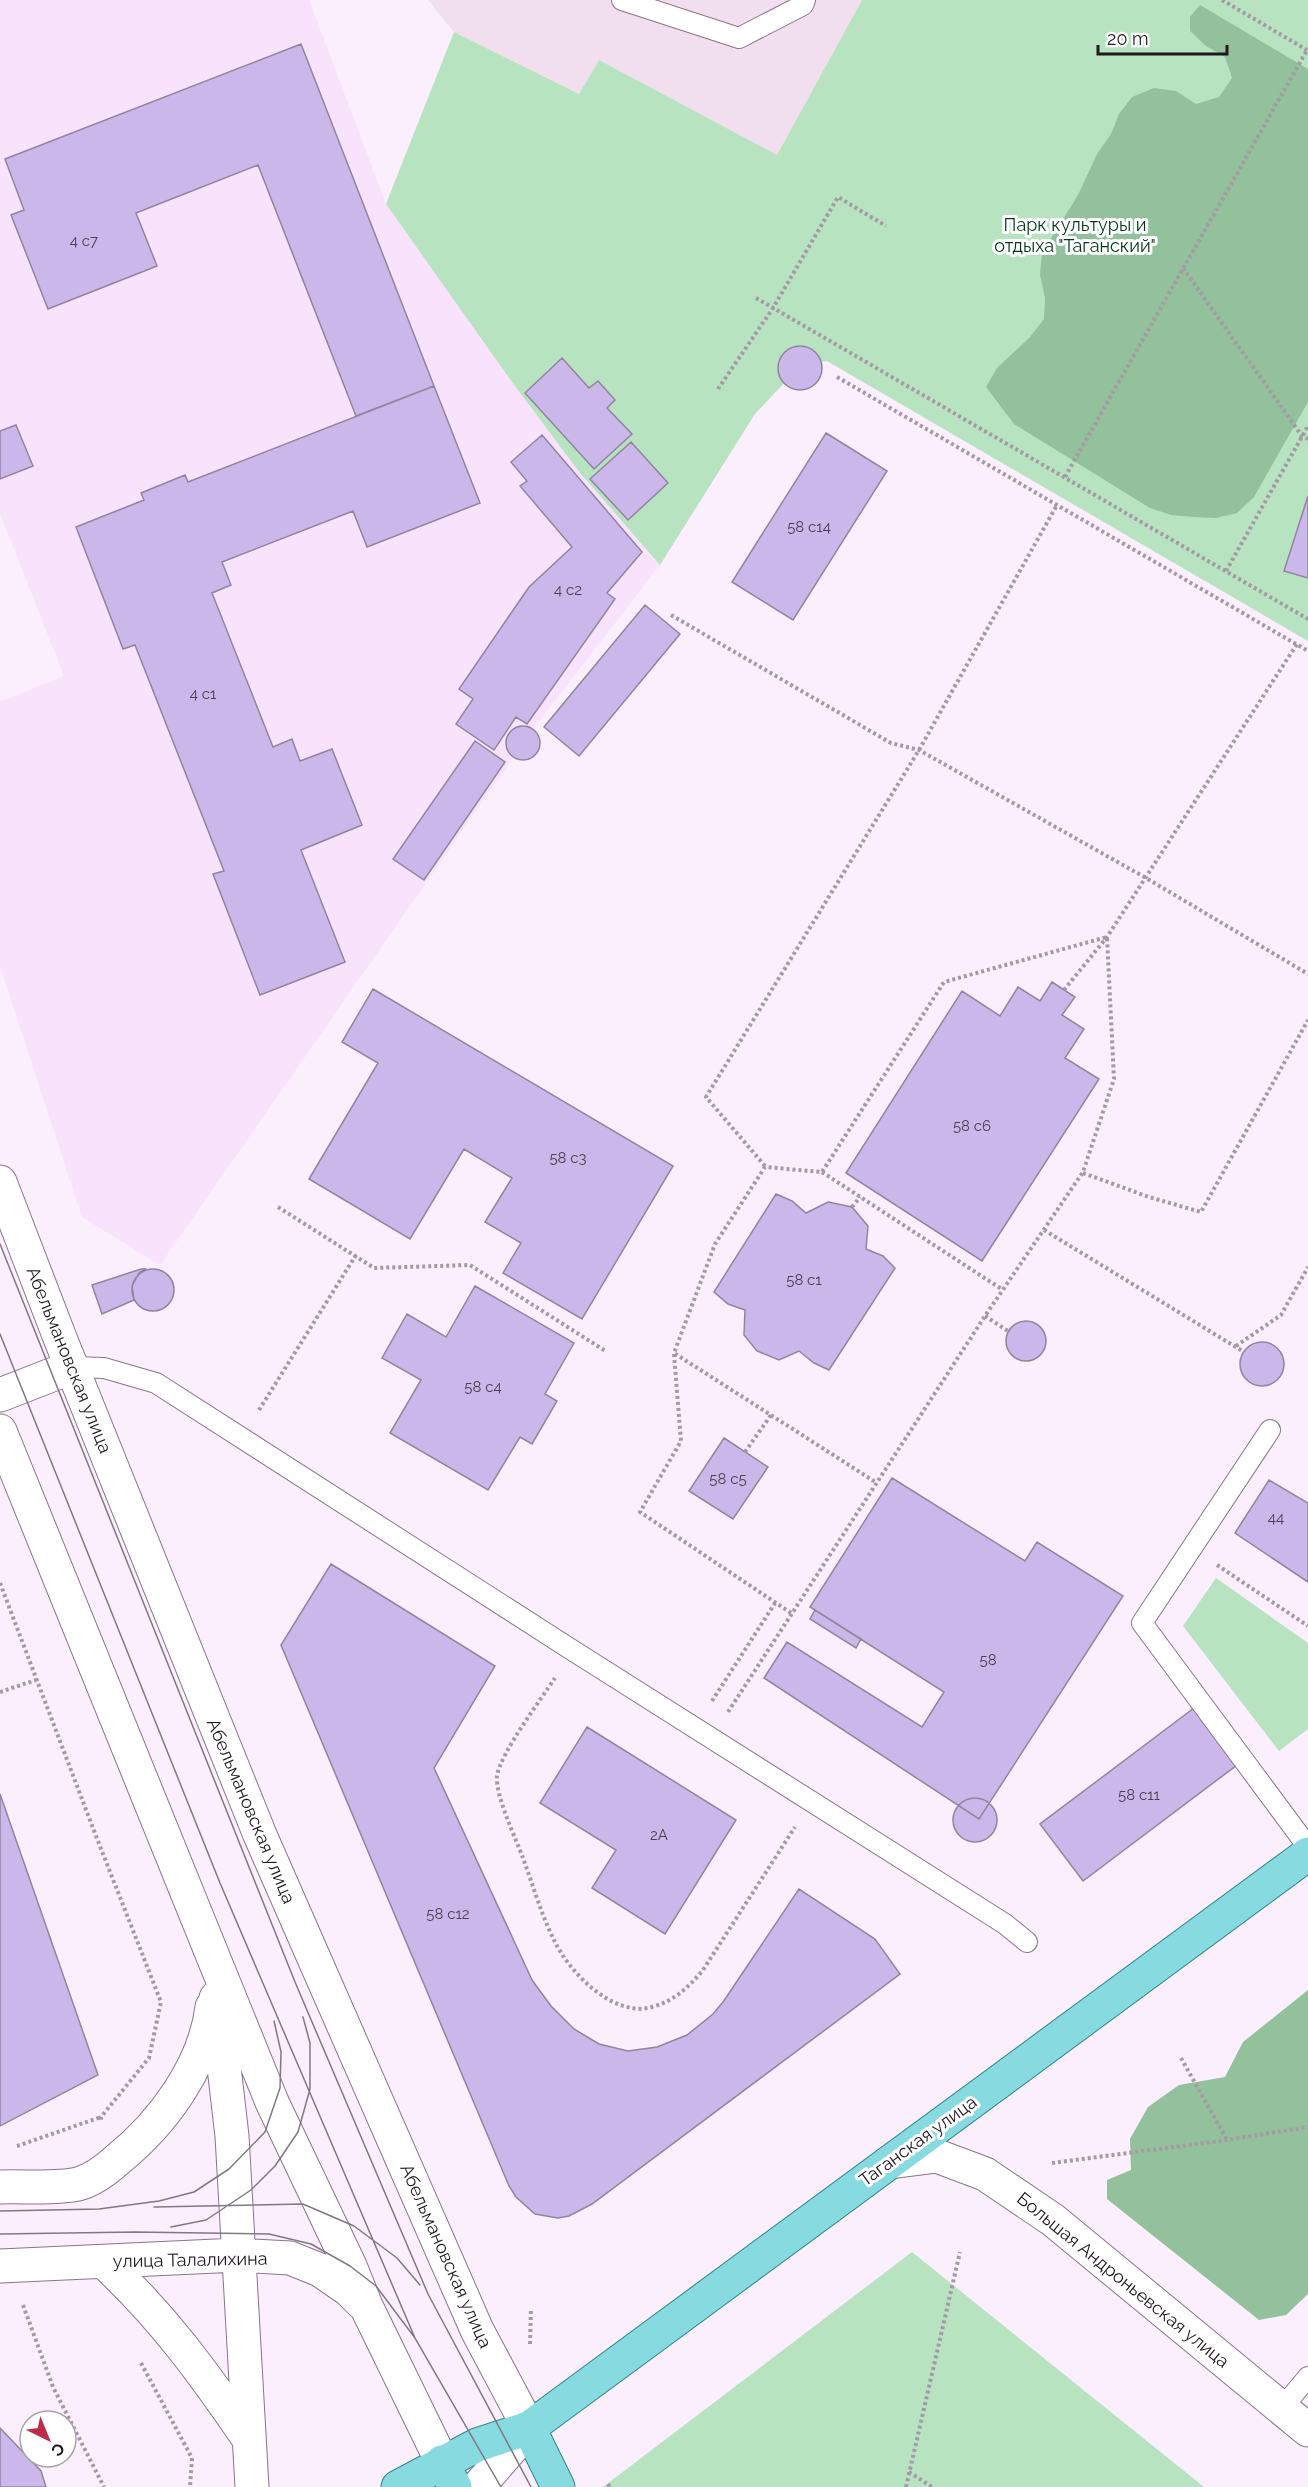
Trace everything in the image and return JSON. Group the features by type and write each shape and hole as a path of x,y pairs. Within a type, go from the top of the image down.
{"main road":[{"name":"Абельмановская улица","path":"0,1182 260,1835 477,2330 529,2428"},
{"path":"0,1395 72,1367"},
{"path":"0,1431 148,1793 211,1957 272,2102 350,2266 366,2306 448,2475"},
{"name":"Таганская улица","path":"398,2487 448,2475 477,2445 529,2428 1308,1854"},
{"path":"0,2187 78,2184 100,2174 139,2142 163,2116 184,2083 200,2048 211,2013 214,1984 211,1957"},
{"path":"211,1957 232,2136 252,2487"},
{"name":"Большая Андроньевская улица","path":"890,2162 937,2156 985,2174 1017,2194 1053,2220 1308,2430"},
{"name":"улица Талалихина","path":"0,2266 238,2255 290,2258 320,2270 349,2290 366,2306"},
{"path":"104,2262 141,2296 198,2364 248,2438"},
{"path":"478,2487 529,2428 558,2487"}],"lane":[{"path":"622,0 739,38 803,5 805,0"},
{"path":"72,1367 104,1368 156,1383 1005,1924 1028,1942"},
{"path":"1270,1430 1142,1623 1308,1847"},
{"path":"1282,2408 1308,2377"}],"path":[{"path":"1065,477 1307,50 1222,0"},
{"path":"718,389 773,308 838,197 886,226"},
{"path":"1183,268 1302,436 1308,439"},
{"path":"756,298 1308,619"},
{"path":"837,377 1308,651"},
{"path":"1226,572 1308,426"},
{"path":"1003,1290 822,1172 765,1167 706,1097 919,750 1057,505"},
{"path":"671,615 891,743 919,750 1146,878 1308,974"},
{"path":"1064,990 1107,937 1297,645"},
{"path":"822,1172 944,982 1107,937"},
{"path":"704,1733 791,1613 985,1316 1083,1173 1114,1079 1107,937"},
{"path":"1083,1173 1149,1197 1201,1212 1308,1020"},
{"path":"765,1167 715,1244 674,1353 681,1441 640,1512 791,1613"},
{"path":"852,1207 860,1197"},
{"path":"278,1207 374,1268 470,1265 607,1352"},
{"path":"1044,1230 1244,1352"},
{"path":"241,1437 356,1256"},
{"path":"1236,1346 1281,1315 1308,1268"},
{"path":"985,1316 1008,1331"},
{"path":"674,1353 877,1483"},
{"path":"745,1452 771,1415"},
{"path":"1192,1548 1308,1626"},
{"path":"0,1583 162,2002 148,2058 101,2117 7,2149"},
{"path":"704,1733 775,1603"},
{"path":"572,1650 507,1751 497,1776 502,1800 554,1940 568,1965 588,1985 607,1999 629,2008 650,2008 670,2000 688,1987 703,1970 812,1801"},
{"path":"0,1692 37,1680"},
{"path":"1181,2058 1227,2140"},
{"path":"100,2174 101,2117"},
{"path":"1052,2163 1308,2127"},
{"path":"906,2487 960,2252"},
{"path":"21,2301 52,2387 104,2487"},
{"path":"530,2351 531,2308"},
{"path":"138,2357 192,2458 190,2487"},
{"path":"909,2472 932,2487"}],"shaded area":[{"path":"0,0 309,0 386,204 580,473 660,565 533,729 160,1265 82,1217 0,966 0,702 64,676 0,513"},
{"path":"428,0 862,0 777,155 599,60 579,94 454,32"}],"green space":[{"name":"Парк культуры и отдыха \"Таганский\"","path":"862,0 1308,0 1308,641 827,361 801,365 755,414 660,565 580,473 512,382 386,204 454,32 579,94 599,60 777,155"},
{"path":"1200,5 1308,69 1308,402 1254,497 1237,513 1216,518 1171,515 1150,508 1014,424 986,387 997,368 1030,337 1044,319 1045,298 1040,275 1042,253 1078,195 1097,154 1111,134 1119,114 1132,97 1154,88 1176,91 1196,104 1219,97 1232,78 1225,57 1206,46 1190,31 1190,17"},
{"path":"1216,1578 1308,1643 1308,1729 1279,1751 1183,1626"},
{"path":"1308,1990 1308,2294 1286,2315 1259,2320 1107,2199 1107,2180 1131,2170 1130,2139 1148,2107 1179,2085 1225,2077 1243,2042"},
{"path":"912,2252 1204,2487 603,2487"}],"building":[{"path":"301,44 434,386 356,416 258,165 136,213 157,266 48,309 11,215 24,210 5,159"},
{"path":"800,346 815,353 822,368 815,383 800,390 785,383 778,368 785,353"},
{"path":"562,358 589,388 598,381 615,400 607,408 632,434 594,469 525,393"},
{"path":"434,386 480,503 367,547 353,511 222,562 231,585 212,593 273,747 292,739 300,761 332,749 362,825 301,850 345,962 260,995 213,874 224,871 135,645 123,649 76,527 144,500 141,493 185,475 188,482"},
{"path":"16,425 33,466 0,479 0,431"},
{"path":"826,433 887,471 793,620 732,582"},
{"path":"542,435 642,552 607,593 615,599 527,724 516,717 494,750 456,724 473,699 459,689 529,587 572,547 520,486 527,481 511,462"},
{"path":"631,442 668,483 628,520 590,479"},
{"path":"1308,496 1308,578 1284,571"},
{"path":"645,605 680,634 579,756 544,727"},
{"path":"523,726 535,731 540,743 535,755 523,760 511,755 506,743 511,731"},
{"path":"475,741 505,762 424,880 393,859"},
{"path":"1052,982 1075,997 1062,1015 1084,1029 1065,1058 1099,1079 982,1261 846,1173 962,991 1000,1016 1018,987 1040,1001"},
{"path":"373,989 673,1166 582,1319 503,1273 521,1243 485,1222 512,1178 464,1149 410,1239 309,1179 378,1063 342,1042"},
{"path":"776,1194 792,1201 806,1213 828,1202 852,1207 868,1226 866,1249 883,1256 895,1268 829,1370 814,1363 799,1351 779,1360 757,1351 744,1335 745,1310 728,1304 714,1292"},
{"path":"145,1269 139,1273 132,1286 134,1300 102,1314 92,1285"},
{"path":"153,1269 161,1270 168,1275 173,1282 173,1298 168,1305 161,1310 153,1311 145,1310 138,1305 133,1298 132,1290 133,1282 138,1275 145,1270"},
{"path":"475,1286 574,1343 545,1394 557,1401 532,1444 520,1437 488,1490 390,1433 421,1380 382,1358 407,1314 446,1337"},
{"path":"1026,1321 1034,1322 1040,1327 1045,1333 1045,1349 1040,1355 1034,1360 1026,1361 1018,1360 1012,1355 1007,1349 1006,1341 1007,1333 1012,1327 1018,1322"},
{"path":"1262,1342 1277,1349 1284,1364 1277,1379 1262,1386 1247,1379 1240,1364 1247,1349"},
{"path":"724,1438 768,1467 733,1519 689,1491"},
{"path":"892,1478 1025,1561 1037,1542 1123,1596 979,1819 764,1678 787,1642 922,1727 944,1692 810,1607"},
{"path":"1269,1480 1308,1503 1308,1582 1235,1533"},
{"path":"331,1564 495,1666 434,1768 532,1980 551,2006 574,2029 599,2044 628,2051 657,2047 687,2035 713,2014 723,2002 799,1889 875,1939 900,1974 592,2204 569,2216 558,2218 535,2214 516,2197 509,2186 281,1645"},
{"path":"815,1610 861,1639 856,1648 810,1619"},
{"path":"1194,1708 1237,1765 1083,1881 1040,1824"},
{"path":"587,1727 736,1820 665,1934 592,1888 616,1850 540,1803"},
{"path":"0,1794 98,2075 0,2126"},
{"path":"975,1798 984,1799 991,1804 996,1811 996,1829 991,1836 984,1841 975,1842 966,1841 959,1836 954,1829 953,1820 954,1811 959,1804 966,1799"},
{"path":"0,2428 18,2447 18,2469 39,2469 46,2487 0,2487"}],"tram line":[{"path":"0,1244 295,1982 428,2294 531,2487"},
{"path":"0,1334 220,1883 415,2338"},
{"path":"171,2227 206,2220 251,2190 275,2166 298,2132 310,2089 310,2043 303,2017"},
{"path":"0,2211 99,2209 159,2201 194,2192 229,2169 265,2132 280,2088 281,2052 274,2021"},
{"path":"154,2207 303,2204 354,2226 397,2258 420,2285"},
{"path":"0,2234 135,2232 269,2234 311,2244 350,2266 376,2286 415,2338 501,2487"}]}
